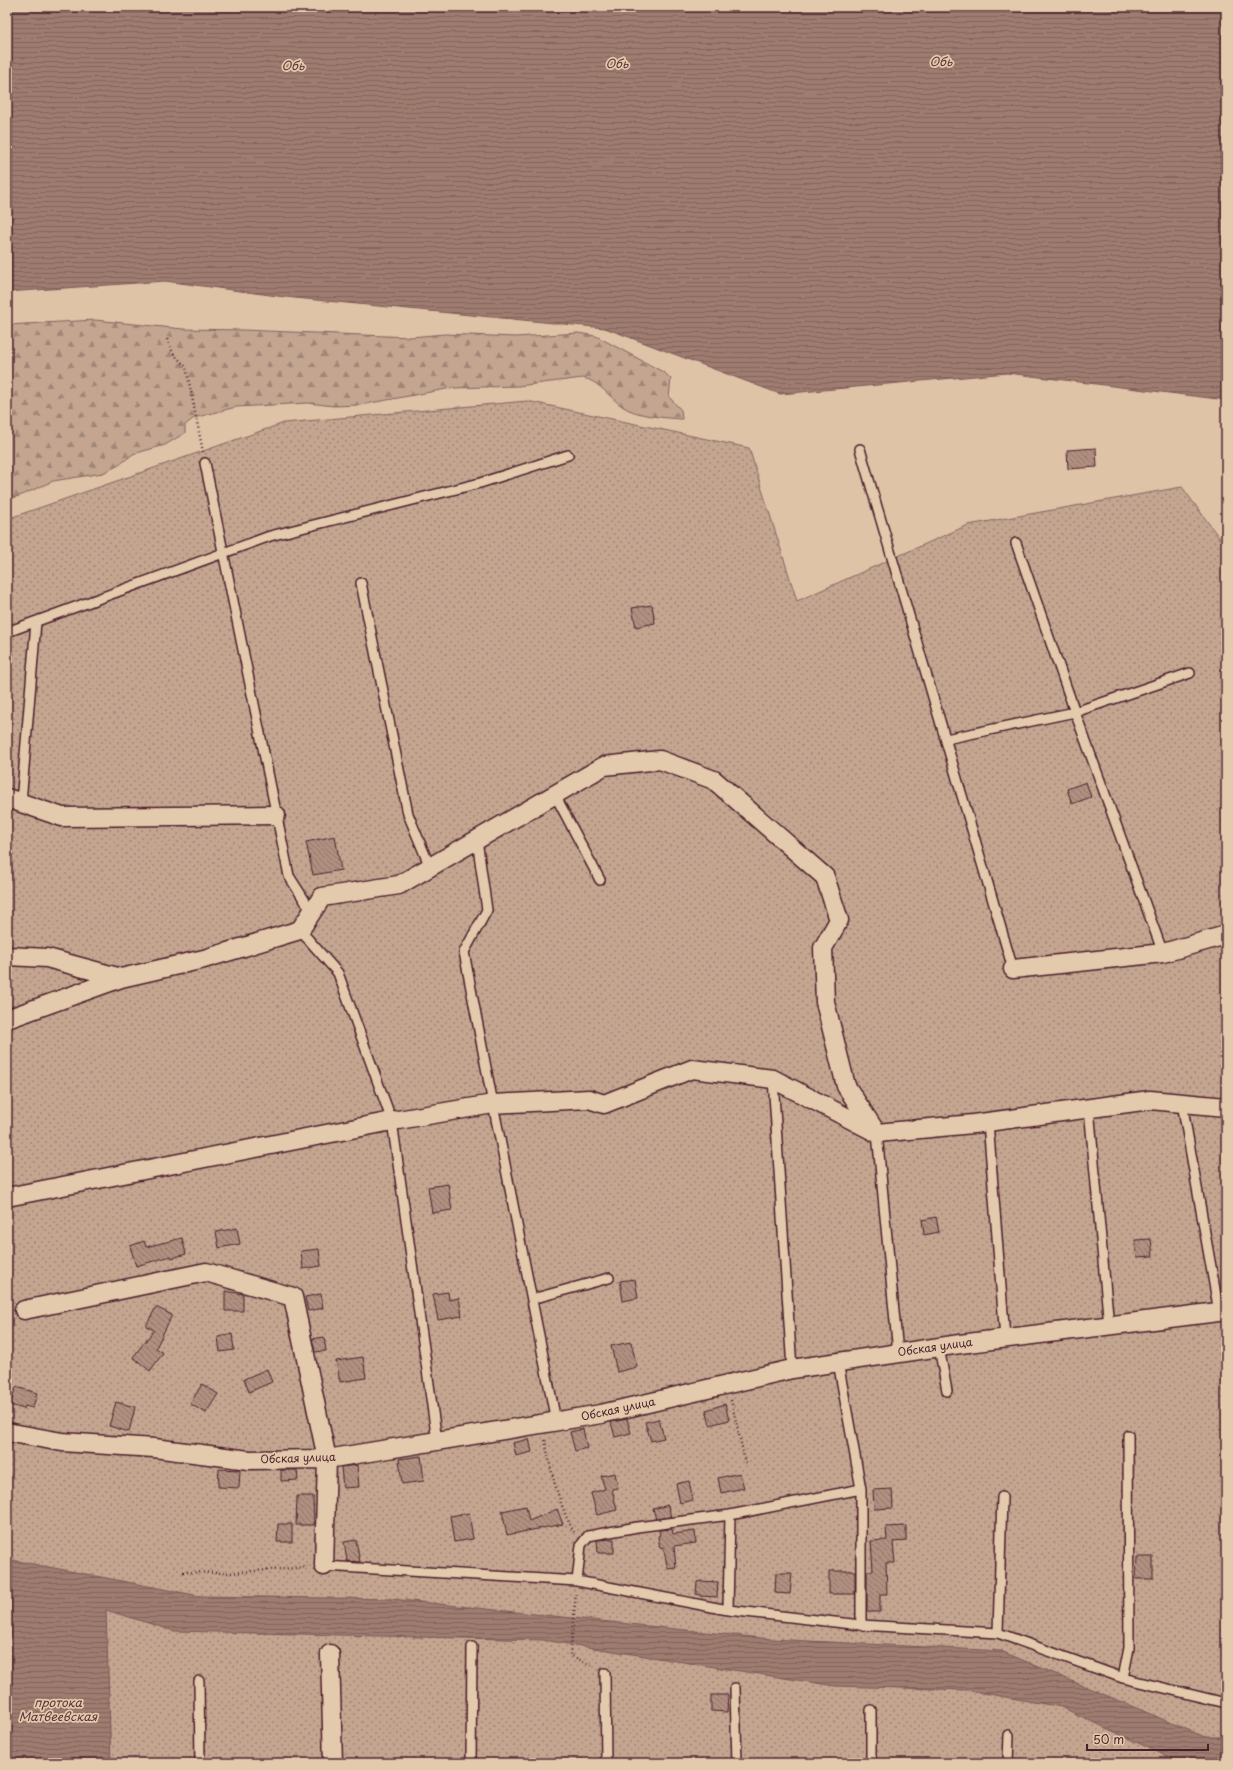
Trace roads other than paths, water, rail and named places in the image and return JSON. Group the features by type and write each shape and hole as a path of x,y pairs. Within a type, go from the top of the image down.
{"street":[{"path":"7,1019 121,978 204,959 300,930 322,897 399,885 604,766 660,760 714,780 825,877 838,920 823,948 825,1002 846,1086 877,1133"},
{"path":"14,800 62,817 276,815"},
{"path":"1014,968 1163,952 1226,935"},
{"path":"7,956 47,958 121,978"},
{"path":"7,1197 392,1121 493,1104 589,1099 604,1104 692,1069 773,1079 877,1133 988,1122 1150,1100 1226,1107"},
{"path":"24,1310 206,1272 293,1297 327,1459 324,1566"},
{"name":"Обская улица","path":"7,1432 62,1442 154,1448 249,1460 327,1459 601,1414 792,1368 1005,1338 1222,1312"},
{"path":"330,1654 333,1763"}],"lane":[{"path":"860,449 1014,968"},
{"path":"7,632 270,536 480,483 568,455"},
{"path":"205,463 289,876 312,912"},
{"path":"1016,543 1075,712 1163,952"},
{"path":"362,583 408,814 430,868"},
{"path":"14,800 36,622"},
{"path":"946,739 1075,712 1190,673"},
{"path":"555,795 600,880"},
{"path":"477,840 487,910 464,952 556,1421"},
{"path":"300,930 338,973 392,1121 437,1441"},
{"path":"773,1079 792,1368"},
{"path":"1182,1103 1222,1312"},
{"path":"1089,1108 1109,1326"},
{"path":"988,1122 1005,1338"},
{"path":"877,1133 898,1353"},
{"path":"532,1300 609,1278"},
{"path":"939,1347 947,1391"},
{"path":"838,1362 861,1489 861,1625"},
{"path":"1123,1678 1129,1648 1128,1435"},
{"path":"577,1581 581,1545 588,1536 637,1527 730,1515 861,1489"},
{"path":"998,1633 1002,1497"},
{"path":"728,1610 730,1515"},
{"path":"324,1566 577,1581 728,1610 861,1625 998,1633 1123,1678 1226,1703"},
{"path":"472,1647 472,1763"},
{"path":"605,1673 606,1763"},
{"path":"199,1680 200,1763"},
{"path":"735,1688 737,1763"},
{"path":"871,1710 871,1763"},
{"path":"1008,1735 1008,1763"}],"water":[{"name":"Обь","path":"7,7 1226,7 1226,400 1007,373 780,394 605,328 285,297 165,281 7,292"},
{"name":"протока Матвеевская","path":"7,1559 200,1596 392,1599 771,1639 1001,1651 1205,1737 1226,1737 1226,1763 1181,1763 1061,1707 967,1690 835,1686 543,1640 174,1631 106,1610 111,1763 7,1763"}]}
